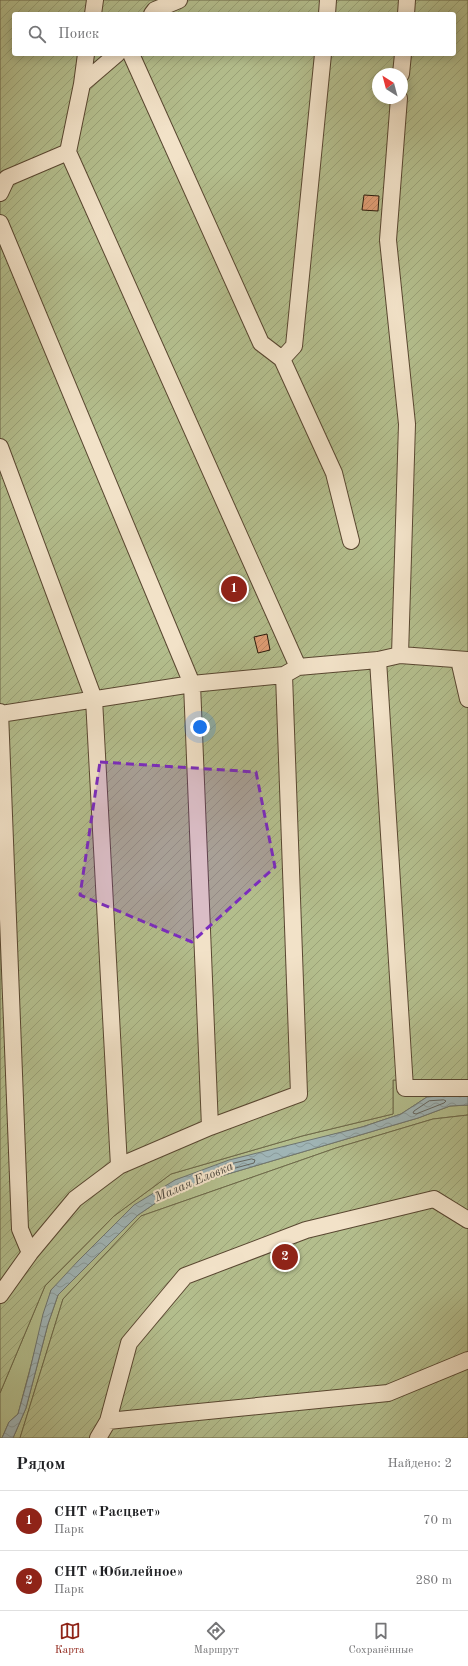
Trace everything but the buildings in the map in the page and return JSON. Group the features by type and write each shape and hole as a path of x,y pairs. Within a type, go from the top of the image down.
{"street":[{"path":"93,12 95,0"},
{"path":"154,12 179,0"},
{"path":"327,12 328,0"},
{"path":"406,12 407,0"},
{"path":"86,56 82,84 68,152 298,667"},
{"path":"82,84 115,56"},
{"path":"132,56 261,343 282,359 334,473 351,541"},
{"path":"282,359 294,346 323,56"},
{"path":"402,68 403,56"},
{"path":"399,104 388,240 407,424 400,655"},
{"path":"0,193 7,178 68,152"},
{"path":"0,223 192,684 210,1127"},
{"path":"0,447 94,699 119,1166"},
{"path":"30,1253 20,1229 0,713 192,684 284,675 298,667 378,660 400,655 463,660 468,699"},
{"path":"378,660 405,1088 468,1088"},
{"path":"0,1295 30,1253 74,1199 119,1166 210,1127 299,1094 284,675"},
{"path":"98,1438 108,1421 129,1343 186,1276 306,1230 434,1199 468,1220"},
{"path":"108,1421 388,1393 468,1360"}],"highlighted area":[{"path":"100,762 256,772 275,867 192,942 80,895"}],"green space":[{"path":"0,0 468,0 468,1082 440,1080 393,1080 393,1114 302,1136 171,1174 114,1216 45,1286 0,1393"},
{"path":"393,1080 440,1080 468,1082 468,1094 427,1097 401,1114 362,1127 274,1150 175,1180 51,1290 18,1414 9,1422 2,1438 0,1438 0,1393 45,1286 114,1216 171,1174 302,1136 393,1114"},
{"path":"468,1105 468,1115 433,1119 336,1148 141,1216 63,1299 20,1438 13,1438 26,1408 48,1324 58,1295 138,1215 163,1198 204,1181 418,1118 450,1106"},
{"path":"468,1115 468,1438 20,1438 63,1299 141,1216 336,1148 433,1119"}],"water":[{"name":"Малая Еловка","path":"468,1094 468,1105 450,1106 418,1118 204,1181 163,1198 138,1215 58,1295 48,1324 26,1408 13,1438 2,1438 9,1422 18,1414 43,1314 51,1290 134,1205 175,1180 229,1160 362,1127 401,1114 427,1097"}],"place":[{"name":"СНТ «Расцвет»","path":"234,589"},
{"name":"СНТ «Юбилейное»","path":"285,1257"}]}
